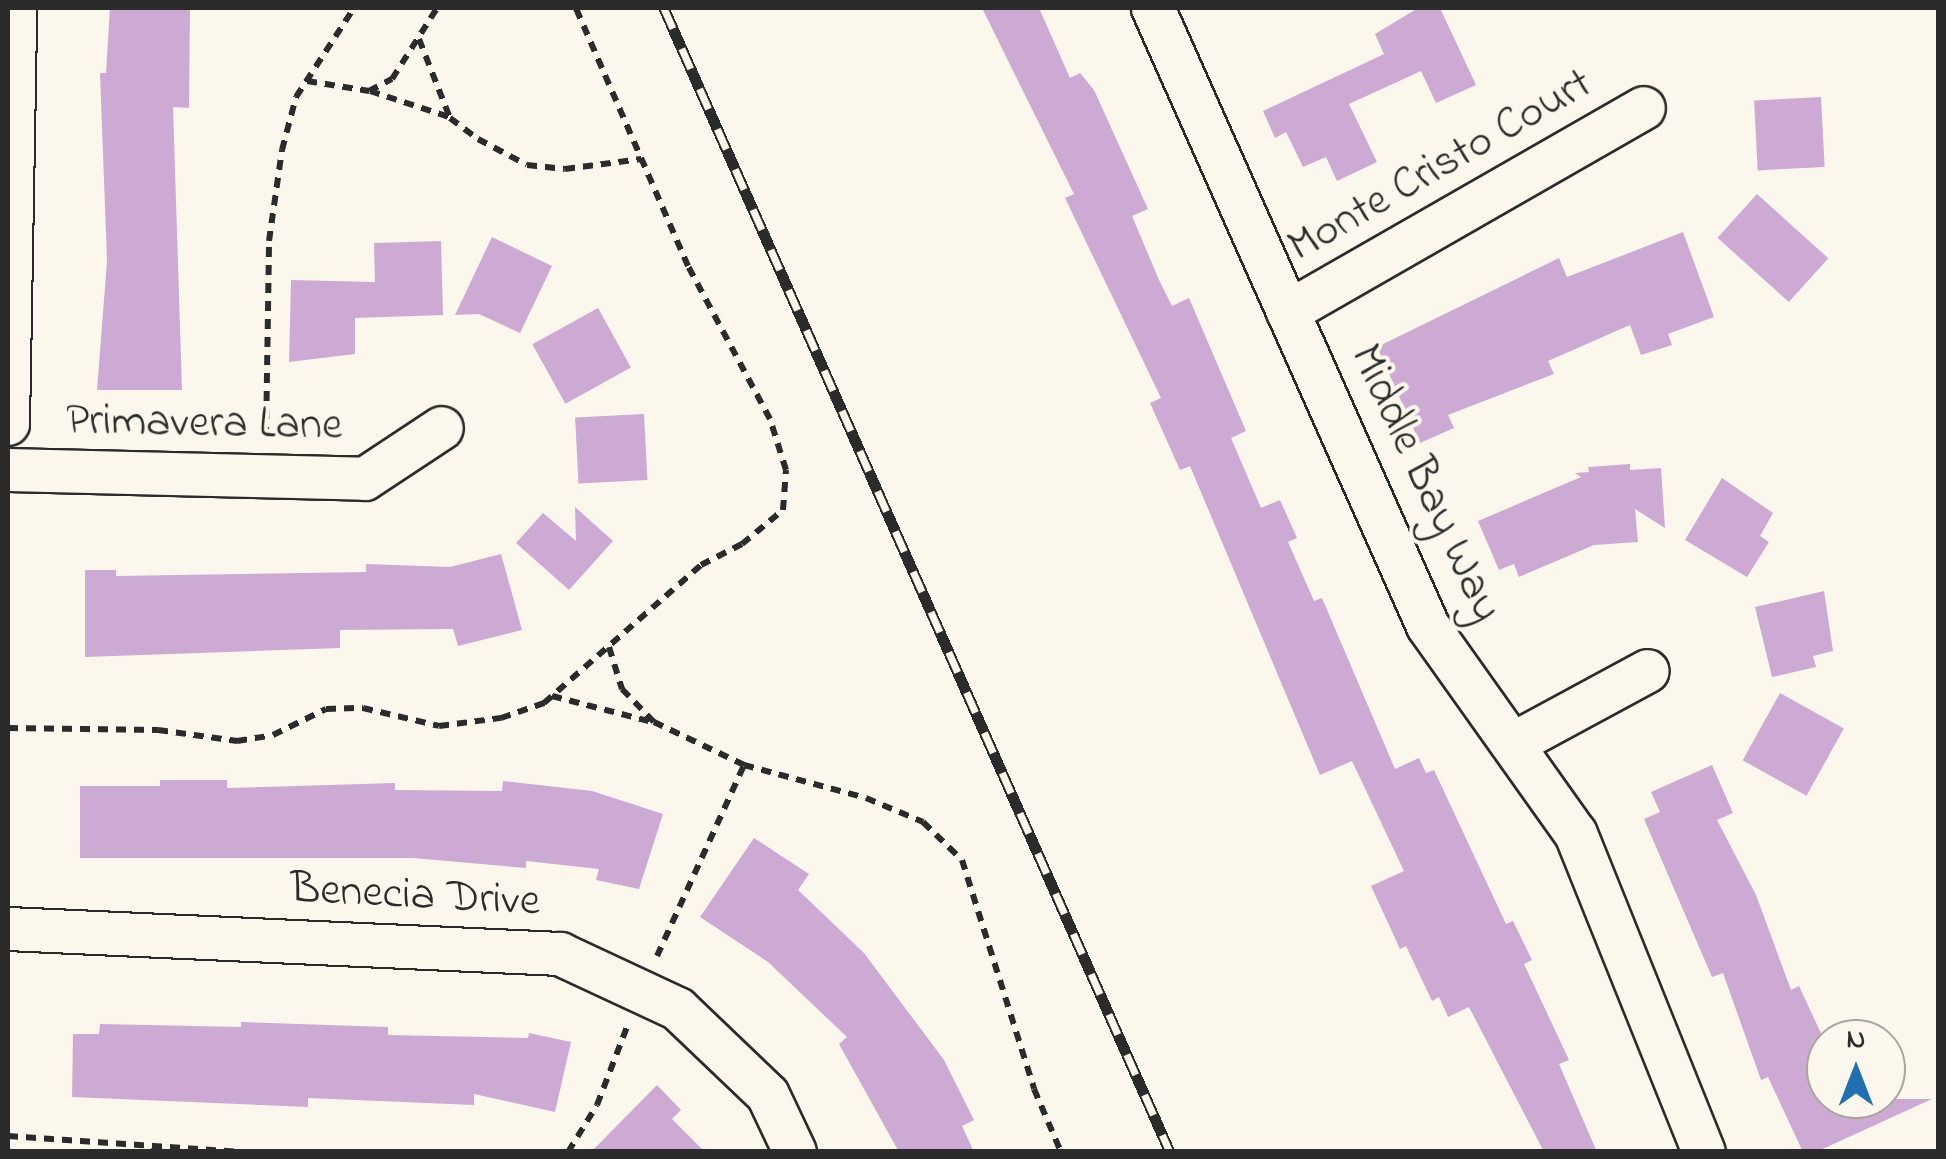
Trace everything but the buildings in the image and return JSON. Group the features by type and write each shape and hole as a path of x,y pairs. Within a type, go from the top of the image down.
{"street":[{"path":"8,424 15,8"},
{"name":"Middle Bay Way","path":"1152,8 1428,626 1576,834 1704,1152"},
{"name":"Monte Cristo Court","path":"1288,312 1644,108"},
{"name":"Primavera Lane","path":"8,470 365,479 442,428"},
{"path":"1513,744 1648,671"},
{"name":"Benecia Drive","path":"8,929 560,954 678,1008 768,1095 795,1152"}],"path":[{"path":"266,474 269,241 282,150 307,81 354,8"},
{"path":"369,91 392,78 437,8"},
{"path":"8,728 158,730 237,741 272,735 326,709 363,708 439,726 501,718 551,696 702,565 742,544 783,510 786,470 770,418 688,266 576,8"},
{"path":"419,39 450,118"},
{"path":"307,81 369,91 450,118 527,165 565,169 641,159"},
{"path":"609,647 622,689 654,722"},
{"path":"551,696 654,722 744,765 866,798 923,822 962,860 1034,1089 1062,1152"},
{"path":"568,1152 597,1105 641,991 744,765"},
{"path":"8,1136 241,1152"}],"railway":[{"path":"664,8 1170,1152"}]}
